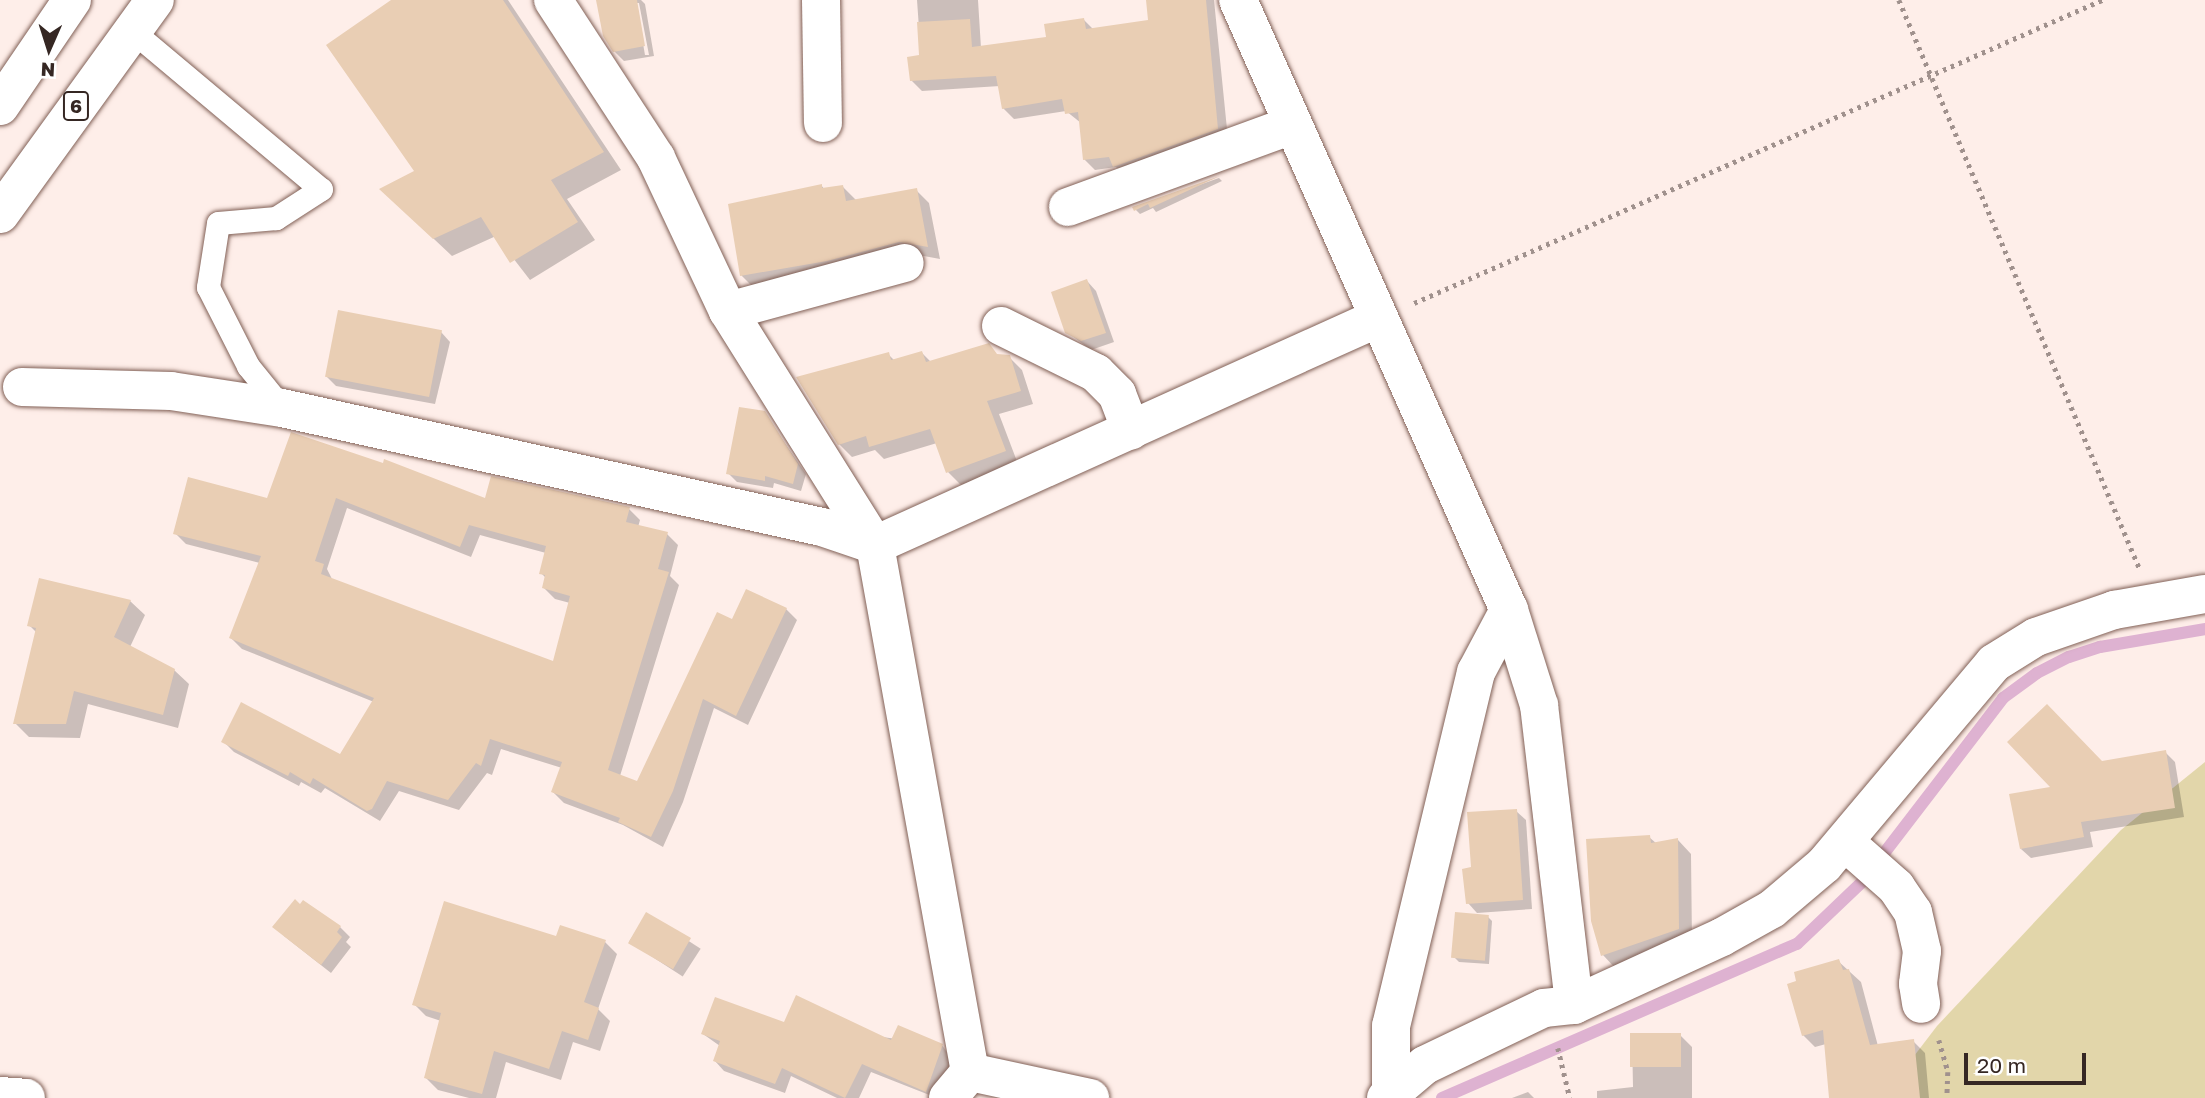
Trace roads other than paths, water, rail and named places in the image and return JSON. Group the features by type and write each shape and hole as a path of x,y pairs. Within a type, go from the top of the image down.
{"main road":[{"path":"0,106 72,0"},
{"name":"6","path":"0,214 130,29 155,0"},
{"path":"553,0 656,159 728,311 875,545 959,1085 1090,1098"},
{"path":"821,0 822,123"},
{"path":"1238,0 1377,320 1508,610 1539,705 1574,1005"},
{"path":"1068,207 1292,125"},
{"path":"728,311 905,263"},
{"path":"22,387 171,391 282,408 822,527 875,545 1377,320"},
{"path":"1001,326 1097,373 1117,394 1130,430"},
{"path":"1388,1094 1425,1065 1545,1008 1574,1005 1722,937 1862,858 1994,663 2036,637 2114,610 2205,594"},
{"path":"1388,1094 1391,1026 1476,672 1508,610"},
{"path":"1862,858 1913,912 1920,930 1921,1004"},
{"path":"0,1096 26,1098"}],"lane":[{"path":"130,29 321,189 276,218 218,223 208,288 248,366 282,408"}],"waterway":[{"path":"1442,1098 1797,944 1862,882 2003,698 2037,673 2069,657 2100,647 2205,629"}]}
